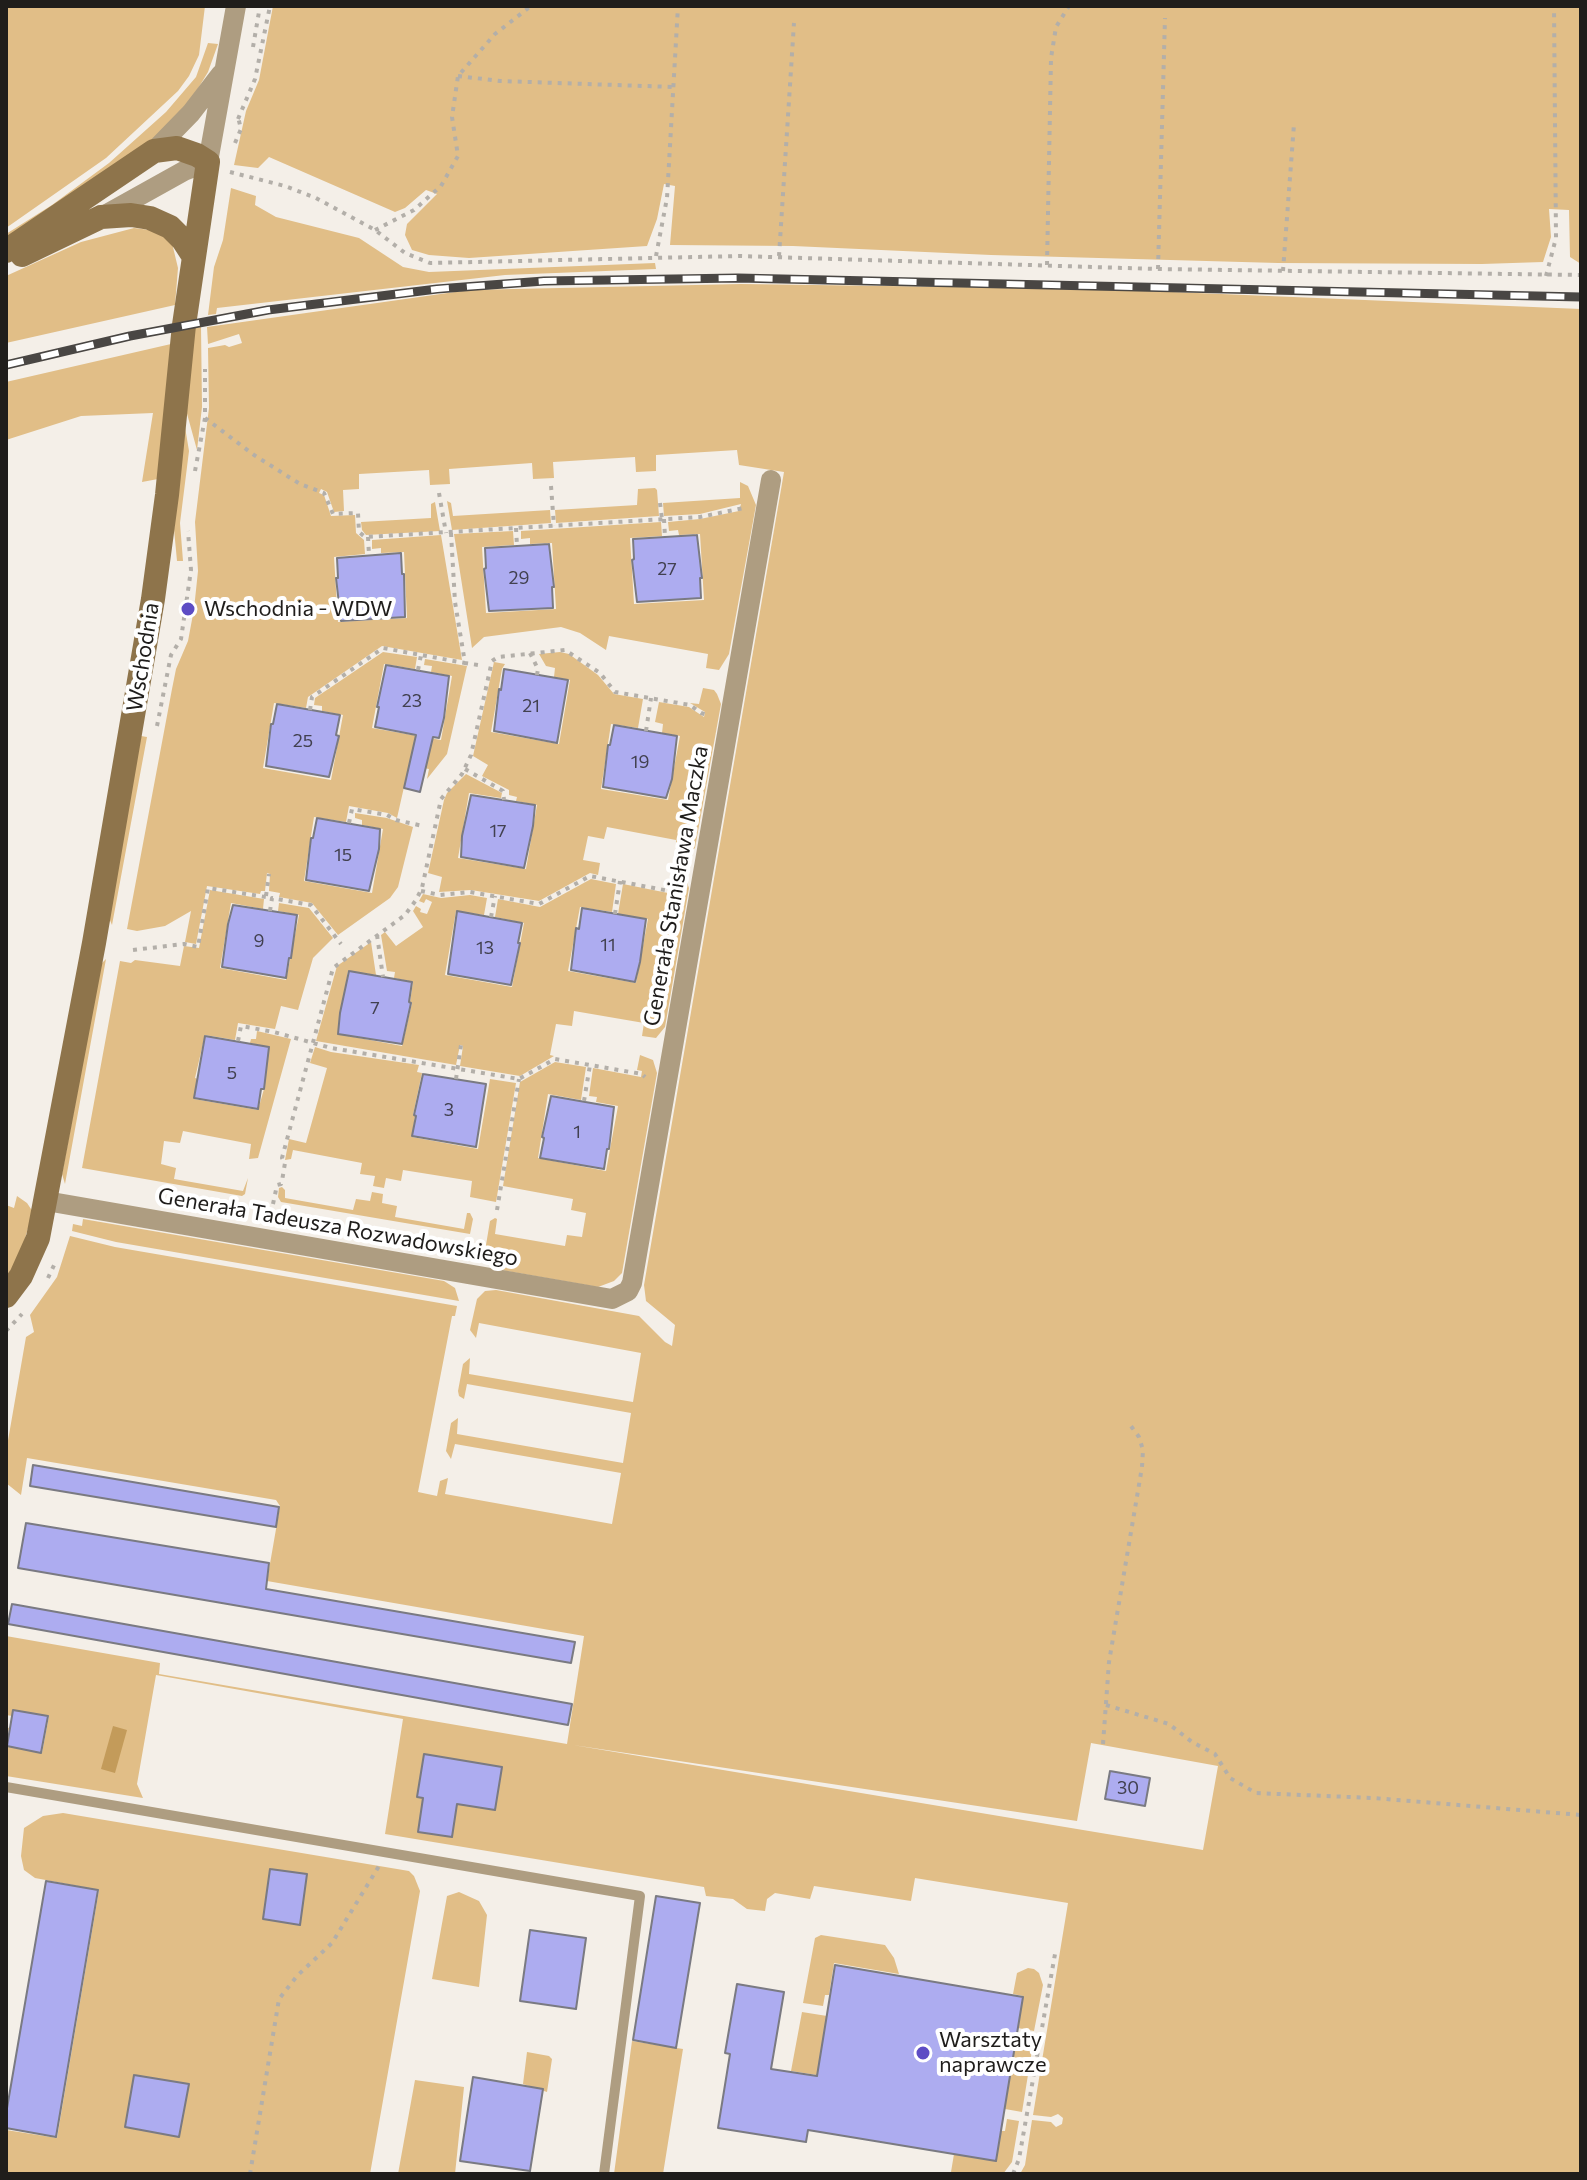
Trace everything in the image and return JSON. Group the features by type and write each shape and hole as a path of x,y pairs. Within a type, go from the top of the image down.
{"street":[{"name":"Wschodnia","path":"15,1303 31,1259 46,1201 153,599 194,257 215,166 223,71 236,6"},
{"path":"6,251 154,151 191,113 223,71"},
{"path":"154,151 177,148 215,166"},
{"path":"6,263 101,217 184,171 215,166"},
{"path":"101,217 131,215 161,222 183,240 194,257"},
{"name":"Generała Stanisława Maczka","path":"621,1297 632,1283 771,480"},
{"name":"Generała Tadeusza Rozwadowskiego","path":"46,1201 612,1299 621,1297"}],"lane":[{"path":"6,1787 640,1896 604,2174"}],"path":[{"path":"375,230 414,210 441,186 458,156 452,117 458,76 495,34 531,6"},
{"path":"656,256 667,198 678,6"},
{"path":"1047,265 1051,58 1056,27 1069,6"},
{"path":"1546,276 1556,238 1554,6"},
{"path":"1158,269 1165,18"},
{"path":"779,257 794,23"},
{"path":"458,76 500,81 673,87"},
{"path":"1283,271 1294,124"},
{"path":"215,166 316,198 375,230 405,253 430,263 656,256 779,257 1158,269 1581,275"},
{"path":"194,475 205,418 205,365"},
{"path":"205,418 254,455 300,484 324,493 333,514 358,513 359,532 368,537 700,517 740,508"},
{"path":"551,486 554,526"},
{"path":"439,493 449,533 455,602 465,663"},
{"path":"660,503 665,537"},
{"path":"181,639 191,570 187,536 189,520"},
{"path":"516,528 517,546"},
{"path":"368,537 369,555"},
{"path":"310,710 312,697 383,648 478,665"},
{"path":"273,1204 277,1185 282,1181 285,1163 282,1158 312,1043 336,964 405,915 421,891 441,799 465,769 471,755 490,664 498,657 565,650 600,673 615,692 690,705 704,714"},
{"path":"530,653 538,669 537,675"},
{"path":"418,670 421,655"},
{"path":"646,731 651,698"},
{"path":"465,769 503,791 504,800"},
{"path":"349,823 352,809 423,826"},
{"path":"269,874 270,911"},
{"path":"421,891 440,895 470,892 539,904 590,876 674,891"},
{"path":"615,914 620,881"},
{"path":"133,950 184,944 198,947 208,888 311,905 341,944"},
{"path":"491,917 495,896"},
{"path":"377,935 383,977"},
{"path":"238,1041 241,1026 312,1043 519,1079 555,1059 642,1074"},
{"path":"456,1079 461,1045"},
{"path":"584,1101 590,1065"},
{"path":"497,1210 519,1079"},
{"path":"6,1331 15,1303"},
{"path":"1103,1744 1109,1662 1142,1467 1143,1450 1139,1437 1128,1422"},
{"path":"1106,1705 1169,1724 1192,1742 1215,1754 1230,1778 1256,1793 1373,1798 1581,1815"},
{"path":"250,2174 279,1999 297,1976 332,1943 372,1881 385,1852"},
{"path":"1013,2174 1019,2159 1055,1954"}],"shaded area":[{"path":"6,6 205,6 199,55 178,91 106,158 6,228"},
{"path":"273,6 1581,6 1581,264 1570,257 1569,210 1549,209 1551,237 1543,262 1278,263 793,246 670,245 675,186 664,184 657,219 647,246 469,258 429,255 412,250 405,235 407,224 437,194 426,190 405,208 395,212 269,157 258,168 234,165 246,111 259,80"},
{"path":"208,43 218,44 208,72 191,100 162,133 6,244 6,234 109,163 166,112 196,77"},
{"path":"231,188 256,196 255,205 276,217 359,238 403,267 429,272 655,263 656,269 505,275 217,308 216,314 208,315 214,267 223,240"},
{"path":"134,228 158,231 172,243 178,268 175,305 6,343 6,276 81,242"},
{"path":"741,284 1101,289 1581,309 1581,2174 1020,2174 1025,2165 1032,2120 1051,2122 1056,2127 1062,2124 1063,2118 1058,2114 1051,2117 1033,2115 1068,1903 915,1878 911,1901 814,1886 810,1899 775,1893 767,1899 765,1911 747,1909 733,1899 706,1896 704,1887 385,1834 403,1719 156,1675 137,1784 143,1798 6,1776 6,1746 42,1753 49,1716 14,1710 12,1716 6,1715 6,1636 160,1663 159,1674 567,1744 584,1636 267,1581 280,1506 276,1500 27,1458 21,1495 6,1483 6,1452 26,1337 34,1332 30,1315 57,1277 70,1236 115,1247 457,1306 455,1316 452,1316 418,1492 437,1496 440,1481 448,1478 445,1494 612,1524 621,1473 455,1444 451,1459 446,1451 451,1423 458,1418 457,1434 623,1463 631,1413 467,1384 464,1399 458,1391 463,1364 470,1358 469,1374 633,1402 641,1353 479,1323 476,1338 470,1330 477,1299 485,1291 496,1290 639,1316 672,1346 675,1325 646,1301 644,1285 784,472 739,465 737,450 656,455 656,471 636,472 635,457 553,462 554,478 533,479 532,463 449,469 450,484 430,485 429,470 359,474 359,489 343,490 344,511 334,512 327,492 321,489 319,493 324,495 331,516 355,515 356,533 364,540 365,554 334,557 338,622 407,618 404,552 381,553 381,548 372,549 372,540 441,535 462,660 382,646 308,697 306,708 274,703 263,768 331,780 343,715 322,711 322,706 314,705 315,698 383,652 417,657 415,669 384,664 372,728 441,740 452,676 431,672 432,666 424,665 425,659 467,666 447,754 427,779 429,769 409,765 397,818 388,813 349,806 346,822 314,817 304,881 372,893 383,829 362,825 362,820 355,818 355,813 387,818 413,827 398,887 390,898 338,935 312,903 279,897 280,893 269,891 270,874 267,873 265,891 260,894 207,886 196,944 185,942 191,911 165,926 137,931 127,929 176,669 188,641 194,609 198,571 195,522 209,408 208,348 242,343 239,334 208,344 207,327 469,290","holes":["1091,1743 1218,1766 1203,1850 573,1745 1077,1821"]},
{"path":"201,327 202,407 197,450 186,410 195,328"},
{"path":"171,344 158,479 142,482 153,413 81,416 6,440 6,382"},
{"path":"185,427 189,451 180,523 183,561 177,561 174,529"},
{"path":"740,482 748,486 756,505 729,654 719,670 706,668 708,654 609,636 606,650 580,633 561,627 484,637 472,648 454,534 513,531 514,545 482,547 486,613 556,609 552,543 530,544 530,538 521,539 521,531 661,522 662,536 630,538 634,604 704,600 700,534 679,535 678,530 669,531 668,522 739,511 741,504 700,514 664,516 663,503 740,498"},
{"path":"655,488 659,516 556,523 555,510 637,505 638,489"},
{"path":"447,501 451,503 453,516 550,510 551,523 452,530"},
{"path":"435,502 440,531 366,535 362,530 361,522 431,518 431,504"},
{"path":"539,654 569,654 598,675 614,694 643,699 638,728 611,724 601,789 668,800 680,736 662,733 663,724 655,722 659,702 689,707 704,717 705,712 690,703 699,704 703,688 714,690 717,694 721,704 695,848 687,855 676,855 676,840 607,827 604,839 588,836 583,860 600,863 598,875 590,873 539,901 471,890 439,892 442,877 428,873 444,800 466,774 502,793 501,798 469,793 458,858 526,869 537,805 516,801 517,797 509,795 509,790 482,776 488,765 473,756 494,662 505,664 491,732 559,744 570,680 554,677 555,668 546,666"},
{"path":"141,736 147,737 112,925 109,918"},
{"path":"673,872 685,877 689,888 665,1027 656,1038 642,1036 644,1023 574,1011 572,1026 556,1024 550,1055 554,1056 520,1076 460,1066 463,1046 460,1045 456,1065 316,1041 337,966 371,942 376,975 348,971 338,1034 402,1046 412,1003 413,982 394,978 395,972 387,971 381,935 385,932 396,946 423,927 413,911 416,906 421,909 420,912 427,914 432,902 426,899 424,903 419,901 423,894 441,898 470,895 487,898 484,915 456,911 445,975 512,987 524,923 495,917 498,899 540,907 591,879 616,884 612,912 580,907 568,971 636,983 648,919 618,914 623,884 673,894 674,888 669,887"},
{"path":"210,890 264,899 263,909 231,903 220,968 286,980 299,915 278,911 279,903 309,908 333,938 313,958 298,1010 281,1006 275,1029 238,1023 235,1040 205,1035 195,1078 198,1079 194,1099 258,1110 269,1047 250,1043 251,1039 256,1039 257,1031 291,1039 258,1158 249,1159 251,1144 183,1131 180,1143 164,1141 161,1164 176,1168 174,1179 243,1191 248,1178 242,1196 82,1168 120,961 180,966 184,946 199,948"},
{"path":"106,959 65,1184 62,1174 101,964"},
{"path":"315,1047 419,1065 417,1072 422,1073 413,1115 412,1137 478,1149 490,1079 516,1083 496,1202 470,1197 472,1181 403,1170 401,1181 386,1178 384,1188 373,1186 375,1176 360,1174 362,1163 293,1150 291,1159 285,1160 289,1139 306,1143 327,1068 310,1063"},
{"path":"640,1055 653,1060 657,1073 622,1273 614,1281 598,1287 495,1269 488,1264 485,1251 490,1221 497,1219 495,1234 565,1246 567,1235 582,1237 586,1213 571,1210 573,1199 503,1186 520,1082 555,1062 586,1067 581,1100 548,1094 538,1158 606,1171 618,1106 596,1102 597,1097 589,1096 593,1068 641,1077 642,1071 637,1070"},
{"path":"282,1187 285,1198 353,1210 356,1199 370,1201 372,1192 383,1194 382,1203 397,1206 395,1217 464,1229 467,1213 470,1213 473,1219 470,1234 281,1202 278,1197 279,1188"},
{"path":"17,1196 33,1212 20,1255 6,1278 6,1205 14,1208"},
{"path":"83,1219 444,1281 455,1288 459,1301 116,1242 72,1231 73,1224 82,1226"},
{"path":"113,1726 127,1730 115,1773 101,1769"},
{"path":"63,1813 409,1871 414,1876 420,1891 370,2174 6,2174 6,2130 57,2138 99,1890 35,1878 24,1870 21,1856 24,1828 43,1816"},
{"path":"459,1892 479,1901 487,1915 479,1987 432,1979 447,1896"},
{"path":"821,1935 885,1945 894,1958 899,1974 834,1963 829,1995 825,1995 823,2006 803,2003 815,1938"},
{"path":"1028,1968 1039,1973 1043,1985 1034,2031 1018,2028 1023,1996 1013,1994 1017,1973"},
{"path":"802,2012 827,2016 817,2075 791,2071"},
{"path":"632,2041 683,2049 663,2174 614,2174"},
{"path":"1015,2047 1032,2050 1022,2112 1005,2109"},
{"path":"527,2052 552,2059 547,2092 523,2084"},
{"path":"415,2080 464,2087 455,2174 398,2174"},
{"path":"1007,2119 1019,2121 1012,2162 1003,2174 951,2172 954,2154 996,2161 1001,2131 1005,2131"}],"building":[{"path":"697,535 701,598 637,602 633,539"},
{"path":"549,544 553,608 489,611 485,548"},
{"path":"401,553 405,617 341,621 337,558"},
{"path":"386,665 449,676 439,738 433,737 420,792 404,788 416,735 375,727"},
{"path":"504,669 568,680 557,743 494,731"},
{"path":"277,704 340,715 336,735 339,736 329,777 266,766 271,724"},
{"path":"614,725 677,736 672,779 666,798 603,787 608,745"},
{"path":"471,795 535,805 524,868 461,857"},
{"path":"317,818 380,829 379,849 369,891 306,880 311,838"},
{"path":"233,905 297,915 286,978 222,967"},
{"path":"582,908 646,919 635,982 571,970 576,928 579,929"},
{"path":"457,911 522,923 511,985 448,974"},
{"path":"349,971 412,982 402,1044 338,1034"},
{"path":"205,1036 269,1047 264,1089 261,1089 258,1109 194,1098"},
{"path":"423,1074 486,1084 476,1147 412,1136"},
{"path":"551,1096 614,1107 604,1169 540,1158"},
{"path":"33,1465 279,1507 276,1527 30,1486"},
{"path":"26,1523 269,1563 266,1589 575,1642 571,1663 18,1568"},
{"path":"12,1604 572,1704 568,1725 8,1624"},
{"path":"13,1710 48,1716 41,1753 7,1746"},
{"path":"424,1754 502,1767 495,1810 457,1804 452,1837 418,1832 423,1798 417,1797"},
{"path":"1110,1771 1150,1778 1145,1806 1105,1799"},
{"path":"270,1869 307,1874 300,1925 263,1919"},
{"path":"46,1881 98,1890 56,2137 6,2128"},
{"path":"656,1896 700,1903 676,2048 633,2040"},
{"path":"530,1930 586,1938 576,2009 520,2001"},
{"path":"835,1965 1023,1997 996,2161 808,2130 806,2142 718,2128 730,2054 725,2053 737,1984 784,1992 771,2069 817,2076"},
{"path":"134,2075 189,2084 179,2137 125,2127"},
{"path":"473,2077 543,2089 530,2171 460,2161"}],"railway":[{"path":"6,365 130,336 268,310 437,289 544,281 738,278 1581,297"}],"place":[{"name":"Wschodnia - WDW","path":"188,609"},
{"name":"Warsztaty naprawcze","path":"923,2053"}]}
